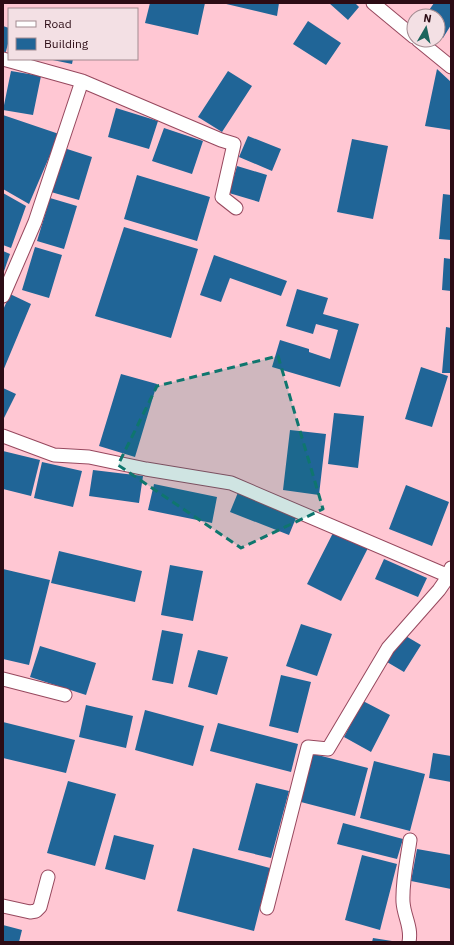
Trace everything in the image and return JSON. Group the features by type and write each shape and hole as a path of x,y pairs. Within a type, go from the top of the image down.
{"street":[{"path":"373,3 406,30"},
{"path":"428,48 451,67"},
{"path":"3,59 82,81 221,140 234,144 222,197 236,208"},
{"path":"3,296 35,222 82,81"},
{"path":"3,436 54,455 89,457 146,469 231,483 450,574 439,590 388,648 328,749 308,747 267,908"},
{"path":"3,679 65,695"},
{"path":"409,942 409,924 404,914 403,884 410,840"},
{"path":"3,906 30,912 36,911 40,907 48,877"}],"highlighted area":[{"path":"278,356 323,509 241,548 118,465 157,386"}],"building":[{"path":"150,3 205,3 198,35 145,23"},
{"path":"222,3 279,3 277,16"},
{"path":"329,3 355,3 359,7 348,20"},
{"path":"434,3 451,3 451,25 446,33 446,8 431,8"},
{"path":"308,21 341,43 326,65 293,44"},
{"path":"3,26 8,28 8,44 5,55 3,55"},
{"path":"53,60 73,60 72,64"},
{"path":"437,69 451,82 451,130 425,126"},
{"path":"11,71 41,76 33,115 3,110"},
{"path":"228,71 252,86 222,132 198,117"},
{"path":"116,108 158,121 149,149 108,137"},
{"path":"3,115 59,134 29,204 3,189"},
{"path":"164,128 203,141 192,174 152,161"},
{"path":"248,136 281,149 272,171 239,157"},
{"path":"352,139 388,146 373,219 337,212"},
{"path":"64,148 92,157 79,200 51,192"},
{"path":"237,166 267,175 259,202 229,193"},
{"path":"137,175 210,197 197,241 124,219"},
{"path":"3,193 26,206 11,248 3,245"},
{"path":"443,194 451,195 451,240 439,239"},
{"path":"50,198 77,206 64,249 37,241"},
{"path":"124,227 198,249 171,338 95,316"},
{"path":"35,247 62,255 49,298 22,290"},
{"path":"3,251 10,254 3,274"},
{"path":"214,255 287,281 281,296 230,278 221,302 200,295"},
{"path":"444,258 451,259 451,291 442,290"},
{"path":"297,289 328,298 323,314 359,324 340,387 272,367 280,340 309,349 309,352 330,359 338,330 316,324 313,334 286,326"},
{"path":"10,294 31,304 3,371 3,310"},
{"path":"446,327 451,328 451,373 442,373"},
{"path":"421,367 448,376 432,427 405,419"},
{"path":"121,374 157,384 135,457 99,446"},
{"path":"3,388 16,394 3,420"},
{"path":"334,413 364,416 358,468 328,464"},
{"path":"290,430 326,434 319,495 283,490"},
{"path":"3,451 40,460 31,496 3,489"},
{"path":"42,462 82,471 73,507 34,498"},
{"path":"93,470 143,476 139,503 89,496"},
{"path":"154,484 217,497 212,523 148,510"},
{"path":"406,485 449,502 432,546 389,529"},
{"path":"239,490 298,513 289,535 230,512"},
{"path":"334,531 368,548 341,601 307,584"},
{"path":"59,551 142,571 135,602 51,583"},
{"path":"384,559 427,578 418,597 375,579"},
{"path":"170,565 203,571 193,621 161,615"},
{"path":"3,569 50,580 29,665 3,659"},
{"path":"301,624 332,634 317,676 286,666"},
{"path":"162,630 183,634 173,684 152,680"},
{"path":"404,635 421,645 404,672 387,662"},
{"path":"40,646 96,663 86,695 30,677"},
{"path":"198,650 228,657 217,695 188,687"},
{"path":"281,675 311,682 298,733 269,726"},
{"path":"363,701 390,715 371,752 344,737"},
{"path":"86,705 133,716 126,748 79,737"},
{"path":"145,710 204,726 193,766 135,750"},
{"path":"3,722 75,740 66,773 3,758"},
{"path":"218,723 298,744 291,772 210,751"},
{"path":"310,753 368,768 355,816 297,801"},
{"path":"433,753 451,756 451,782 429,778"},
{"path":"374,761 425,774 410,831 360,818"},
{"path":"68,781 116,794 95,866 47,853"},
{"path":"256,783 289,791 271,858 238,850"},
{"path":"343,823 403,839 397,859 337,844"},
{"path":"114,835 154,845 145,880 105,869"},
{"path":"193,848 270,868 254,931 177,911"},
{"path":"417,849 451,855 451,889 411,881"},
{"path":"362,855 397,864 380,930 345,920"},
{"path":"3,925 22,930 19,942 3,942"},
{"path":"373,938 392,941 392,942 372,942"}]}
